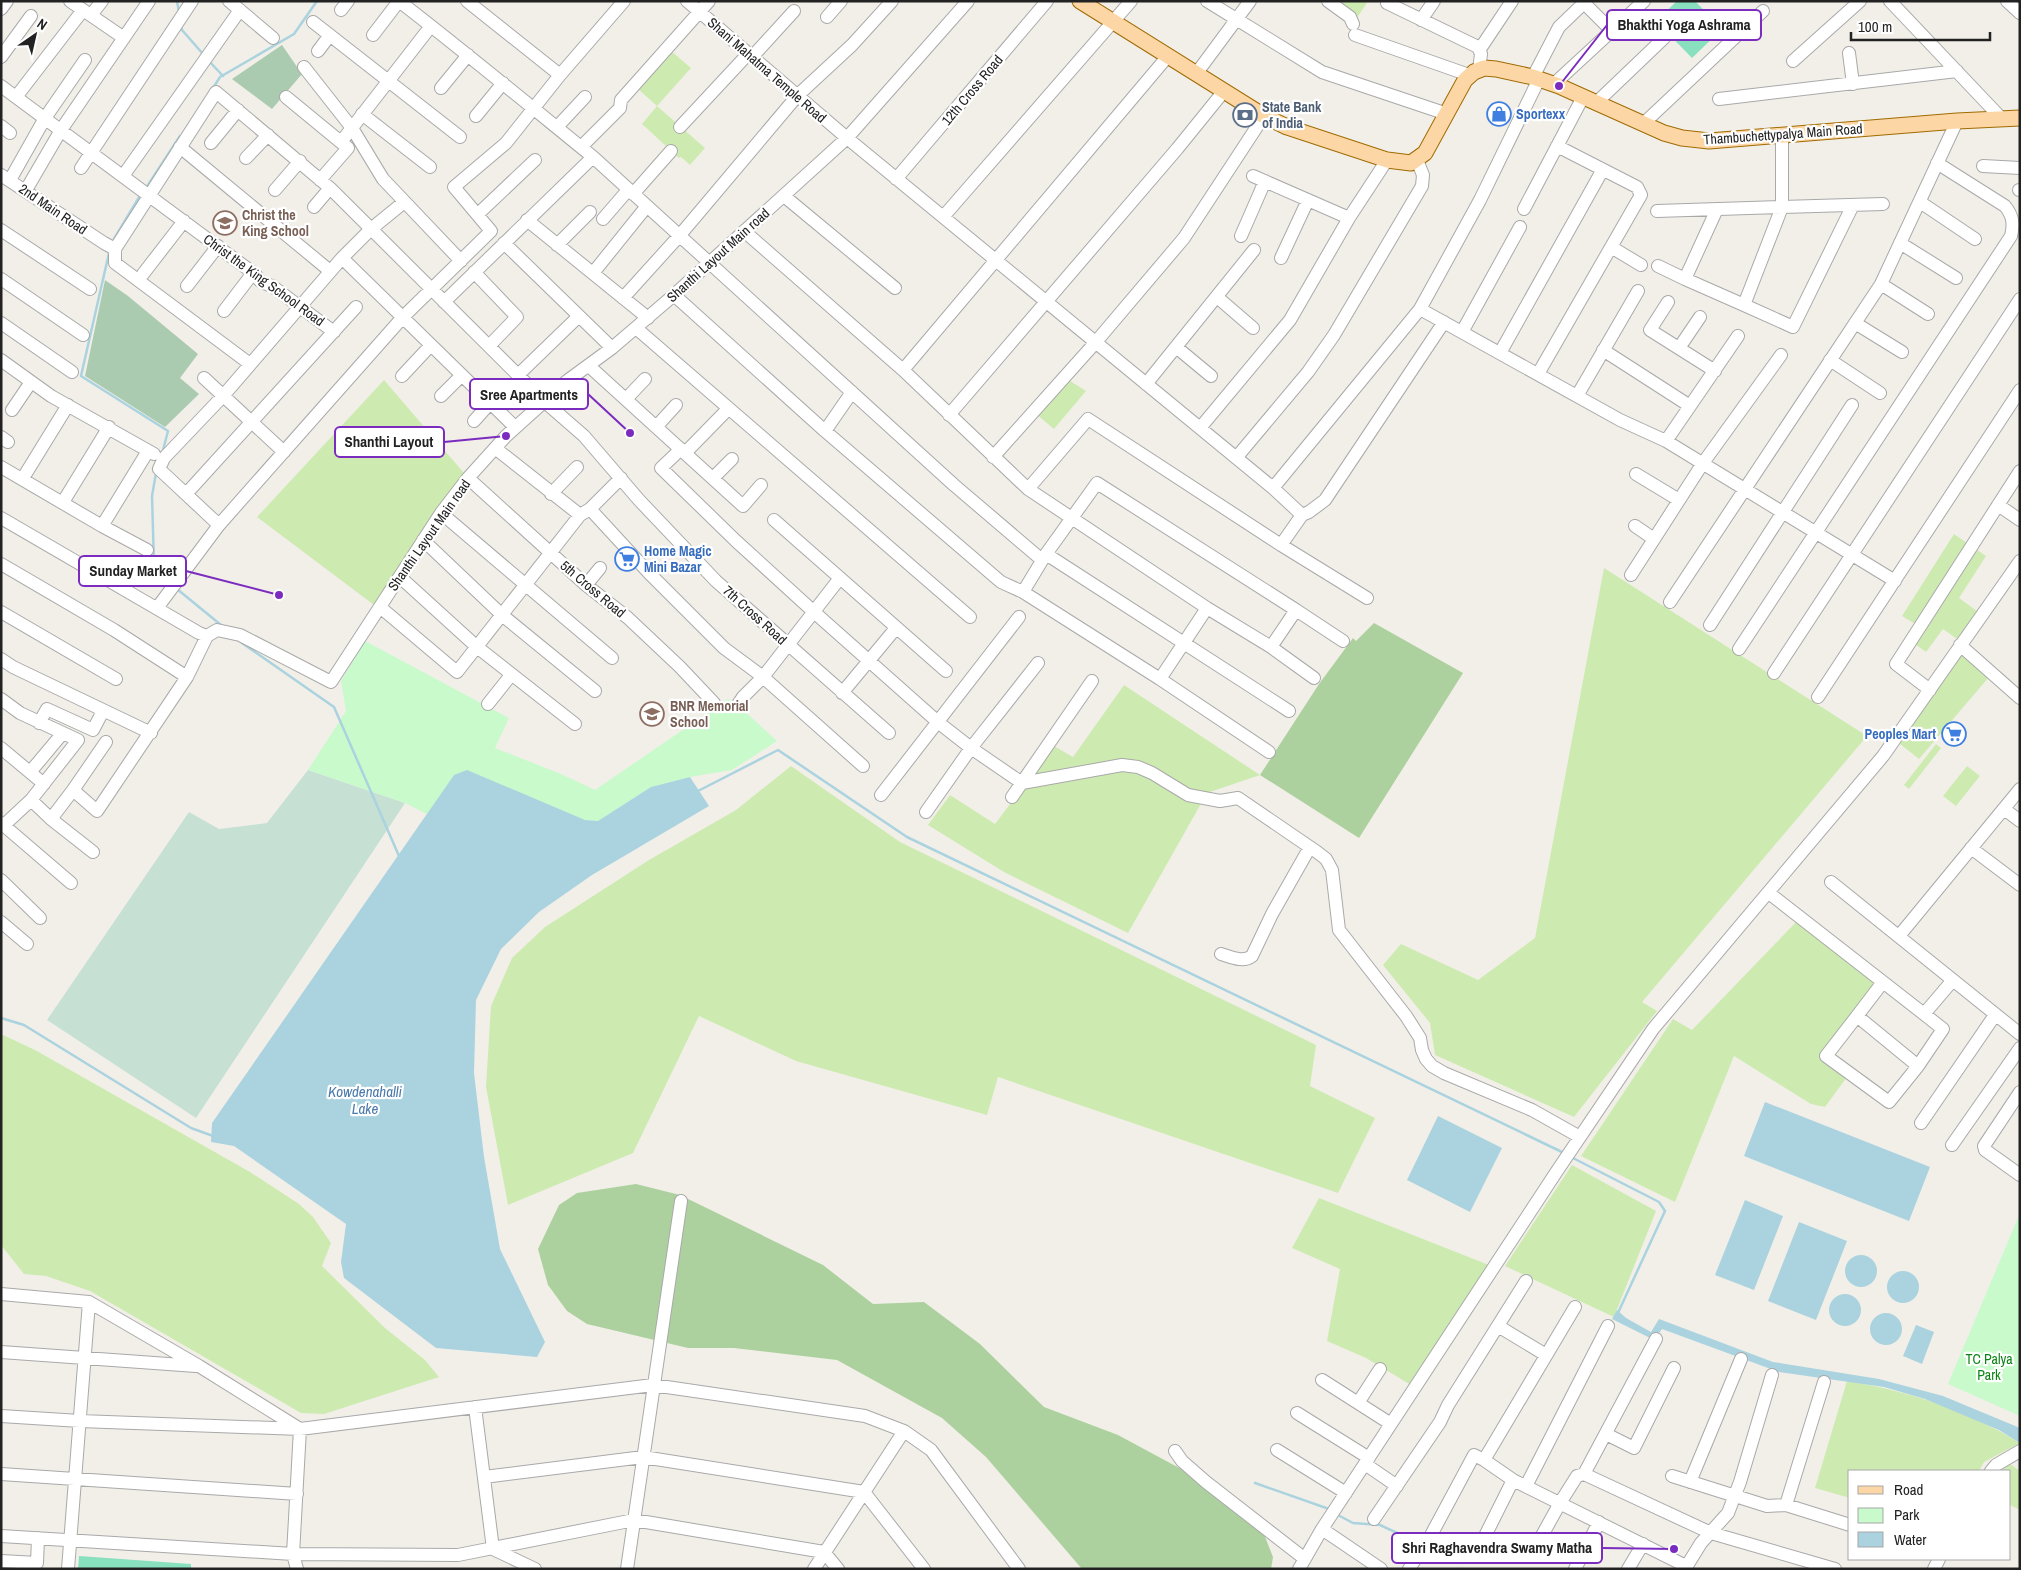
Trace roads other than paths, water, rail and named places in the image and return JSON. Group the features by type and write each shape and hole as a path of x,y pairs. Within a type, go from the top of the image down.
{"main road":[{"path":"1080,1 1264,116 1318,139 1403,163 1417,160 1429,149 1465,80 1474,72"},
{"name":"Thambuchettypalya Main Road","path":"1474,72 1496,69 1542,80 1643,124 1674,136 1692,140 1709,141 1957,121 2020,118"}],"street":[{"path":"1,9 7,1"},
{"path":"70,1 124,38"},
{"path":"16,97 87,12 102,1"},
{"path":"26,190 61,130 149,1"},
{"path":"82,168 192,1"},
{"path":"229,1 273,38"},
{"path":"373,35 399,1 533,109 557,126 680,235 954,485 1044,557 1289,711"},
{"path":"468,1 560,75"},
{"path":"156,608 219,525 403,317 491,231 454,187 506,143 560,75 624,1"},
{"name":"Shani Mahatma Temple Road","path":"687,1 896,179 1273,488 1302,515"},
{"path":"580,148 620,108 621,100 709,1"},
{"path":"827,17 841,1"},
{"path":"624,298 798,96 852,44 892,1"},
{"name":"Shanthi Layout Main road","path":"208,636 217,630 240,636 330,682 442,513 468,478 495,448 515,427 546,402 567,380 589,366 648,318 847,138 968,1"},
{"name":"12th Cross Road","path":"896,179 1047,1"},
{"path":"942,217 1131,1"},
{"path":"1207,1 1331,76 1447,114"},
{"path":"1196,74 1250,1"},
{"path":"1328,1 1350,17 1354,30 1474,72 1481,54 1480,49 1512,1"},
{"path":"1388,1 1387,4 1480,49"},
{"path":"1421,20 1434,1"},
{"path":"1542,80 1612,31 1644,1"},
{"path":"1793,60 1860,1"},
{"path":"1890,1 2002,119"},
{"path":"2007,1 2020,13"},
{"path":"1273,488 1420,309 1480,200 1542,80 1559,27 1583,2 1612,31"},
{"path":"123,176 240,10"},
{"path":"680,126 794,10"},
{"path":"1643,124 1763,11"},
{"path":"1,57 31,16"},
{"path":"313,22 460,137"},
{"path":"341,142 431,26"},
{"path":"318,51 330,35"},
{"path":"1524,209 1557,146 1589,100 1664,38"},
{"path":"1849,53 1853,84"},
{"path":"441,88 468,55"},
{"path":"903,370 1168,56"},
{"path":"5,178 85,60"},
{"path":"304,67 352,128 382,179 461,261"},
{"path":"1719,99 1957,71"},
{"path":"476,116 503,83"},
{"name":"Christ the King School Road","path":"1,86 218,246 265,284 272,286 301,306 334,332"},
{"path":"949,415 1224,91"},
{"name":"7th Cross Road","path":"180,147 216,92 268,134 325,184 518,375 584,436 639,500 716,581 889,734"},
{"path":"286,97 348,148 325,184 314,207"},
{"path":"557,126 584,98"},
{"path":"211,143 238,110"},
{"path":"362,114 430,167"},
{"path":"994,457 1096,343 1184,238 1264,116"},
{"path":"1670,602 1881,284 1957,121"},
{"path":"246,158 268,134"},
{"path":"1744,305 1782,207 1782,136"},
{"path":"1538,374 1641,195 1637,187 1557,146"},
{"path":"250,364 115,263 109,246 144,192 180,147 330,271"},
{"path":"603,219 671,151"},
{"path":"444,302 593,158"},
{"path":"478,214 535,160"},
{"path":"1200,428 1282,332 1349,218 1387,160"},
{"path":"1236,458 1308,372 1334,335 1422,186 1423,175 1417,160"},
{"path":"275,190 300,161"},
{"path":"1739,649 2011,236 2012,216 2005,206 1937,163"},
{"path":"1983,166 2020,168"},
{"path":"1500,353 1602,170"},
{"path":"1253,176 1349,218"},
{"name":"2nd Main Road","path":"5,178 109,246"},
{"path":"1241,236 1265,182"},
{"path":"784,196 895,288"},
{"path":"1281,258 1308,200"},
{"path":"219,525 159,469 164,458 223,396 342,258 371,229 403,202"},
{"path":"1920,202 1975,239"},
{"path":"1658,211 1883,204"},
{"path":"1658,266 1793,327 1853,205"},
{"path":"593,274 647,206"},
{"path":"1685,279 1717,209"},
{"path":"557,245 590,212"},
{"path":"527,220 648,318"},
{"path":"143,274 184,221"},
{"path":"1462,332 1520,227"},
{"path":"1,230 90,289"},
{"path":"744,231 903,370 1028,489 1207,608 1271,647 1314,678"},
{"path":"504,243 612,348"},
{"path":"1900,243 1956,278"},
{"path":"187,286 218,246"},
{"path":"1611,247 1641,265"},
{"path":"1146,384 1254,250"},
{"path":"342,258 515,427"},
{"path":"474,272 517,317 489,346"},
{"path":"224,311 253,273"},
{"path":"1,279 83,335"},
{"path":"1881,284 1928,314"},
{"path":"1577,396 1638,291"},
{"path":"674,295 826,431 1001,582 1023,592 1160,679 1269,752"},
{"path":"1217,297 1253,328"},
{"path":"1774,673 2020,299"},
{"path":"1668,302 1650,330 1715,371"},
{"path":"186,494 356,307"},
{"path":"1420,309 1620,420 1666,441 1895,581"},
{"path":"518,375 579,316"},
{"path":"1678,348 1700,317"},
{"path":"1281,545 1302,515 1325,500 1444,322"},
{"path":"1,323 72,372"},
{"path":"1855,323 1902,352"},
{"path":"636,328 970,617"},
{"path":"1666,441 1738,336"},
{"path":"402,376 431,345"},
{"path":"1176,347 1211,376"},
{"path":"1603,350 1690,406"},
{"path":"1631,575 1703,463 1781,355"},
{"path":"1830,360 1880,393"},
{"path":"1,361 51,396 109,427 148,451 164,458"},
{"path":"589,366 743,506 761,485"},
{"path":"441,396 462,375"},
{"path":"204,378 284,452"},
{"path":"626,399 645,379"},
{"path":"12,410 31,382"},
{"path":"1818,697 2020,390"},
{"path":"826,431 852,392"},
{"path":"474,421 490,403"},
{"path":"23,478 68,405"},
{"path":"656,426 676,405"},
{"path":"1710,625 1852,405"},
{"path":"728,409 683,451 661,468 736,541 939,723 971,748 1022,783 1122,765 1138,767 1152,772 1188,796 1220,801 1238,798 1326,859 1332,870 1339,930 1406,1016 1420,1038 1422,1050 1432,1066 1444,1073 1532,1110 1578,1140"},
{"path":"1028,489 1088,419 1281,545 1367,598"},
{"path":"63,502 109,427"},
{"path":"495,448 551,494 585,512 724,648 762,677 863,766"},
{"path":"102,526 148,451"},
{"path":"713,478 732,459"},
{"path":"551,494 576,466"},
{"path":"1,467 147,550"},
{"path":"1930,690 1896,664 2020,471"},
{"path":"1636,474 1679,500"},
{"name":"5th Cross Road","path":"468,478 586,585 628,618 680,667 714,703"},
{"path":"380,607 457,672 585,512 621,478"},
{"path":"1023,592 1044,557 1097,483 1343,641"},
{"path":"1998,505 2020,520"},
{"path":"442,513 612,658"},
{"path":"1,518 199,633 208,636 187,677 97,811 73,790"},
{"path":"774,520 946,671"},
{"path":"1635,526 1654,539"},
{"path":"424,540 502,615 595,691"},
{"path":"1175,1451 1182,1461 1302,1566 1322,1528 1557,1171 1653,1029 1868,776 2020,561"},
{"path":"1,564 114,630 187,677"},
{"path":"586,585 600,568"},
{"path":"400,577 476,647 575,724"},
{"path":"737,706 840,578"},
{"path":"1160,679 1207,608"},
{"path":"1271,647 1296,610"},
{"path":"1,612 116,679"},
{"path":"882,795 1019,617"},
{"path":"842,693 896,628"},
{"path":"1960,645 2020,698"},
{"path":"1,660 13,668 151,733"},
{"path":"926,812 971,748 1038,663"},
{"path":"488,704 511,675"},
{"path":"1012,797 1092,681"},
{"path":"1,699 20,713 78,740 31,800 2,824 71,883"},
{"path":"39,723 47,709 93,730 103,711"},
{"path":"31,772 62,734"},
{"path":"51,819 106,742"},
{"path":"1,748 44,784"},
{"path":"1899,936 2020,790"},
{"path":"31,800 92,852"},
{"path":"2004,809 2020,821"},
{"path":"1221,954 1242,960 1252,956 1272,914 1310,847"},
{"path":"1972,848 2020,885"},
{"path":"1,880 40,918"},
{"path":"1831,882 2020,1034"},
{"path":"1769,893 1924,1014 1943,1029 1918,1066 1889,1102 1826,1056 1883,982"},
{"path":"1,922 27,944"},
{"path":"1924,1014 1953,980"},
{"path":"1921,1123 1995,1014"},
{"path":"1857,1016 1918,1066"},
{"path":"1952,1145 2020,1048"},
{"path":"2020,1092 1984,1146 1985,1150 2020,1175"},
{"path":"627,1569 681,1200"},
{"path":"1374,1519 1440,1422 1448,1404 1526,1281"},
{"path":"1,1294 89,1302 199,1366 300,1429"},
{"path":"68,1569 89,1302"},
{"path":"1484,1460 1575,1307"},
{"path":"1498,1326 1546,1355"},
{"path":"1526,1486 1608,1326"},
{"path":"1584,1474 1656,1340"},
{"path":"1,1352 199,1366"},
{"path":"1690,1482 1741,1359"},
{"path":"1606,1434 1634,1448 1674,1368"},
{"path":"1358,1403 1380,1369"},
{"path":"1409,1569 1474,1455 1513,1480 1599,1522 1685,1568 1702,1543 1728,1513 1735,1497 1772,1375"},
{"path":"1322,1380 1391,1424"},
{"path":"1786,1505 1824,1382"},
{"path":"1,1416 80,1421 300,1429 653,1386 865,1416 904,1431 931,1450 1016,1568"},
{"path":"475,1407 493,1549"},
{"path":"1297,1413 1367,1461 1397,1486"},
{"path":"297,1569 294,1554 300,1429"},
{"path":"814,1569 904,1431"},
{"path":"1277,1450 1346,1493"},
{"path":"1992,1470 1996,1465 2020,1451"},
{"path":"484,1477 643,1457 864,1492 924,1569"},
{"path":"1,1474 297,1494"},
{"path":"1534,1550 1577,1476 1584,1474 1712,1533 1835,1569"},
{"path":"1672,1476 1767,1506 1786,1505 1848,1524"},
{"path":"1486,1534 1513,1480"},
{"path":"1,1536 294,1554 458,1555 634,1520 824,1552 838,1569"},
{"path":"1576,1569 1599,1522"},
{"path":"1322,1528 1381,1569"},
{"path":"1,1561 37,1563 38,1538"},
{"path":"1628,1569 1642,1544"},
{"path":"493,1549 535,1569"}],"water":[{"name":"Kowdenahalli Lake","path":"467,770 585,820 598,821 651,787 690,777 709,806 592,875 539,912 501,949 476,1000 474,1073 484,1157 500,1249 545,1342 537,1357 436,1348 344,1278 341,1262 346,1224 234,1146 211,1142 212,1123 454,775"},
{"path":"1765,1102 1930,1167 1909,1221 1744,1156"},
{"path":"1438,1116 1502,1148 1470,1212 1407,1180"},
{"path":"1745,1200 1783,1216 1754,1290 1715,1275"},
{"path":"1799,1222 1847,1241 1816,1320 1768,1301"},
{"path":"1861,1255 1872,1260 1877,1271 1872,1282 1861,1287 1850,1282 1845,1271 1850,1260"},
{"path":"1903,1271 1914,1276 1919,1287 1914,1298 1903,1303 1892,1298 1887,1287 1892,1276"},
{"path":"1845,1294 1856,1299 1861,1310 1856,1321 1845,1326 1834,1321 1829,1310 1834,1299"},
{"path":"1617,1310 1626,1318 1651,1332 1659,1319 1773,1362 1879,1379 1943,1396 2020,1428 2020,1443 1999,1430 1925,1399 1884,1387 1779,1372 1662,1329 1654,1340 1612,1319"},
{"path":"1886,1313 1897,1318 1902,1329 1897,1340 1886,1345 1875,1340 1870,1329 1875,1318"},
{"path":"1916,1325 1934,1332 1922,1364 1903,1356"}],"waterway":[{"path":"177,1 179,12"},
{"path":"213,88 220,77 294,34 317,1"},
{"path":"181,25 182,30 203,54"},
{"path":"208,60 223,76"},
{"path":"146,188 180,136"},
{"path":"114,239 141,194"},
{"path":"109,253 81,376 168,431 162,454"},
{"path":"156,473 152,496 154,564 160,573 171,583"},
{"path":"177,589 221,625"},
{"path":"242,643 334,707 399,856"},
{"path":"698,791 778,750 907,837 1564,1153"},
{"path":"1,1018 24,1025 191,1128 213,1136"},
{"path":"1571,1157 1659,1202 1665,1211 1617,1315"},
{"path":"1255,1483 1329,1509"},
{"path":"1336,1514 1353,1523 1380,1525 1421,1544"},
{"path":"1426,1546 1460,1563"}],"place":[{"name":"Bhakthi Yoga Ashrama","path":"1559,86"},
{"name":"Sportexx","path":"1499,114"},
{"name":"State Bank of India","path":"1245,115"},
{"name":"Christ the King School","path":"225,223"},
{"name":"Sree Apartments","path":"630,433"},
{"name":"Shanthi Layout","path":"506,436"},
{"name":"Home Magic Mini Bazar","path":"627,559"},
{"name":"Sunday Market","path":"279,595"},
{"name":"BNR Memorial School","path":"652,714"},
{"name":"Peoples Mart","path":"1954,734"},
{"name":"Shri Raghavendra Swamy Matha","path":"1674,1549"}],"park label":[{"name":"TC Palya Park","path":"1989,1368"}]}
